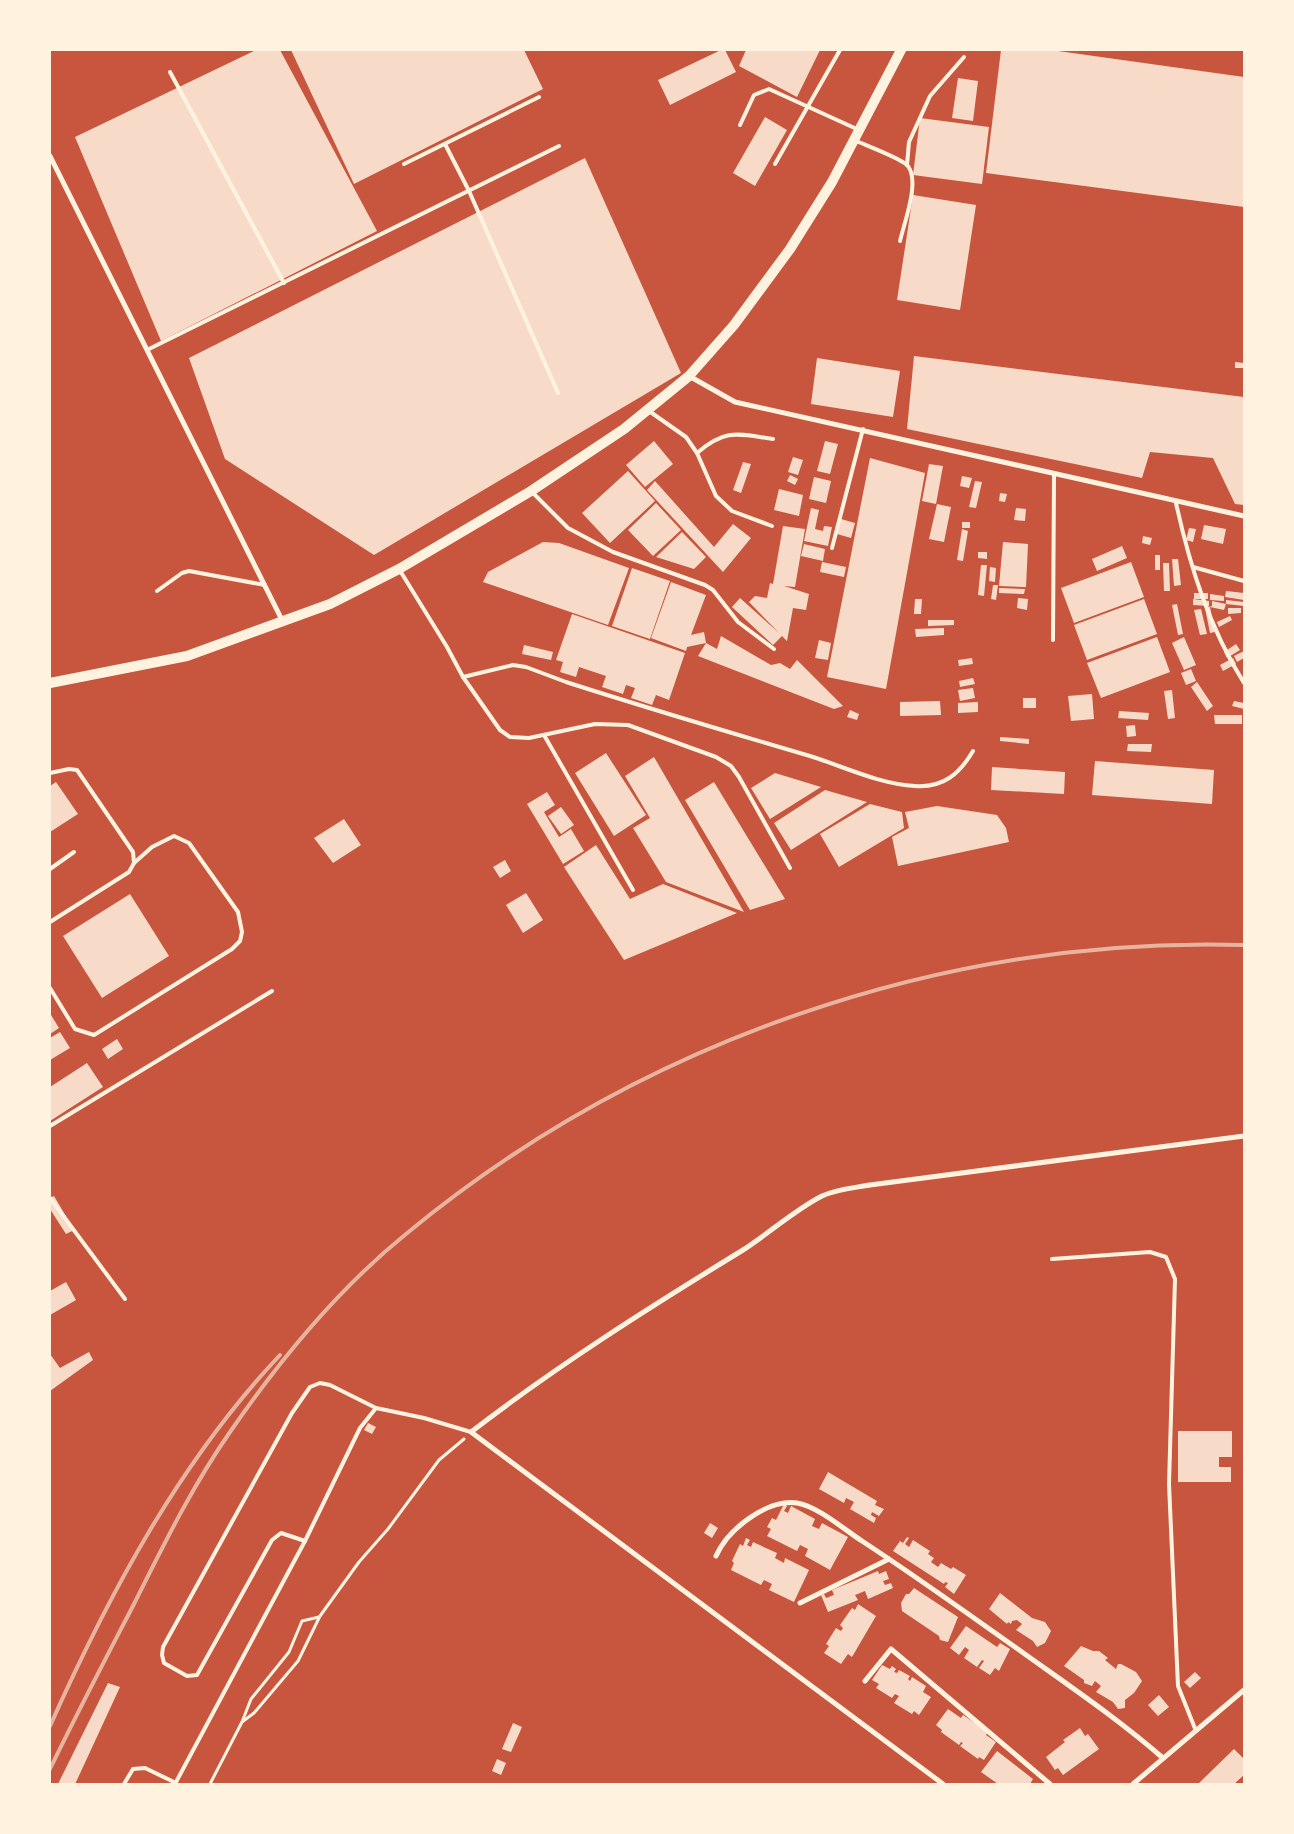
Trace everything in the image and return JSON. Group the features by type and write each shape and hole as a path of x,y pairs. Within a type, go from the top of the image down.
{"main road":[{"path":"50,683 187,656 283,623 330,604 399,569 531,491 624,429 688,376 734,324 790,249 832,182 902,50"}],"street":[{"path":"50,156 283,623"},
{"path":"688,376 735,402 863,429 1176,503 1244,516"},
{"path":"943,1784 471,1432 580,1353 656,1302 766,1236 821,1196 839,1190 870,1185 1244,1136"},
{"path":"716,1556 719,1549 739,1527 766,1508 781,1504 795,1503 806,1505 889,1558 1126,1725 1163,1758"},
{"path":"800,1603 889,1558"},
{"path":"865,1681 891,1649 1050,1784"},
{"path":"1133,1784 1244,1690"}],"lane":[{"path":"775,164 806,106 840,50"},
{"path":"900,241 914,186 912,174 907,165 909,142 930,96 964,57"},
{"path":"170,72 284,282"},
{"path":"740,125 754,95 769,89 859,130"},
{"path":"404,164 539,97"},
{"path":"854,140 907,165"},
{"path":"445,144 469,191 558,393"},
{"path":"147,350 559,146"},
{"path":"647,409 686,437 697,453 716,496 732,511 772,526"},
{"path":"832,548 863,429"},
{"path":"697,453 710,442 732,433 773,439"},
{"path":"1053,640 1054,474"},
{"path":"531,491 568,528 613,552 705,585 713,590 738,622 774,649"},
{"path":"1176,503 1203,603 1224,650 1244,683"},
{"path":"1192,567 1244,581"},
{"path":"399,569 448,647 463,677 500,730 510,737 529,738 595,724 628,725 716,757 731,766 739,777 790,868"},
{"path":"157,591 182,573 189,571 264,585"},
{"path":"463,677 513,665 526,667 566,682 874,778 916,786 949,779 962,769 973,751"},
{"path":"544,735 633,890"},
{"path":"50,773 70,769 77,770 133,852 134,863"},
{"path":"50,922 128,872 134,863 163,839 174,836 189,843 238,912 242,932 240,941 232,949 94,1035 75,1029 50,988"},
{"path":"50,869 74,852"},
{"path":"50,1126 272,991"},
{"path":"50,1198 125,1299"},
{"path":"1052,1258 1150,1252 1166,1257 1175,1279 1169,1484 1178,1686 1196,1731"},
{"path":"305,1541 282,1533 272,1540 197,1675 187,1676 164,1663 163,1647 292,1413 310,1387 320,1383 330,1385 376,1408 424,1418 471,1432"},
{"path":"124,1784 134,1770 145,1768 175,1784 305,1541 360,1428 376,1408"}],"path":[{"path":"242,1722 254,1714 298,1661 320,1616 359,1562 388,1529 439,1460 471,1432"},
{"path":"210,1784 242,1722 251,1699 289,1652 302,1621 320,1616"}],"building":[{"path":"256,50 280,50 377,231 161,341 75,137"},
{"path":"291,50 524,50 543,89 354,184"},
{"path":"721,50 725,50 736,72 670,105 658,80"},
{"path":"746,50 820,50 797,97 739,66"},
{"path":"1001,50 1051,50 1244,77 1244,207 986,173"},
{"path":"958,78 978,81 973,121 952,118"},
{"path":"765,117 787,130 755,186 733,173"},
{"path":"920,118 989,127 982,184 913,175"},
{"path":"585,158 681,373 374,555 225,459 189,358"},
{"path":"913,195 976,205 960,310 897,300"},
{"path":"914,356 1244,397 1244,505 1235,504 1213,458 1150,452 1142,478 907,429"},
{"path":"817,358 900,371 893,417 811,404"},
{"path":"1235,362 1244,363 1244,368 1235,368"},
{"path":"654,441 673,464 645,487 626,465"},
{"path":"825,441 838,444 830,474 817,471"},
{"path":"793,457 803,460 798,475 788,472"},
{"path":"870,458 925,473 886,689 827,677"},
{"path":"743,462 751,464 741,493 733,490"},
{"path":"929,464 943,466 936,504 922,501"},
{"path":"628,471 655,501 610,543 582,513"},
{"path":"790,475 798,479 795,485 787,481"},
{"path":"962,476 972,478 969,488 960,486"},
{"path":"814,477 831,481 826,503 809,499"},
{"path":"655,481 714,547 733,524 751,538 723,572 647,490"},
{"path":"975,481 982,482 976,508 969,507"},
{"path":"779,489 803,495 799,516 774,510"},
{"path":"1000,493 1007,494 1005,502 999,501"},
{"path":"656,503 681,530 653,556 628,530"},
{"path":"937,504 951,507 944,542 929,539"},
{"path":"811,508 819,510 815,529 823,531 824,526 832,527 828,546 804,541"},
{"path":"1016,508 1026,509 1025,521 1014,520"},
{"path":"841,519 855,523 851,538 837,534"},
{"path":"962,522 970,522 970,528 962,528"},
{"path":"1204,525 1226,529 1223,544 1201,539"},
{"path":"783,526 805,529 795,587 784,586 809,594 806,610 793,608 787,641 782,636 773,645 732,607 740,598 779,633 749,602 755,596 767,598 770,583 773,584"},
{"path":"1189,528 1196,529 1193,542 1186,540"},
{"path":"962,529 968,531 963,561 957,560"},
{"path":"682,532 706,557 694,569 656,557"},
{"path":"1143,536 1152,538 1150,545 1142,543"},
{"path":"543,542 559,543 629,568 608,625 483,582 488,572"},
{"path":"1003,542 1028,544 1026,587 999,586"},
{"path":"804,544 825,549 823,561 801,556"},
{"path":"1122,546 1127,558 1097,571 1092,559"},
{"path":"978,552 987,552 987,559 978,558"},
{"path":"1155,555 1160,555 1160,570 1155,570"},
{"path":"1172,559 1178,559 1181,585 1174,586"},
{"path":"822,562 846,567 844,577 820,572"},
{"path":"1131,562 1144,597 1074,623 1061,588"},
{"path":"1163,563 1169,563 1170,591 1164,591"},
{"path":"981,565 987,565 984,596 978,595"},
{"path":"990,567 996,568 995,582 989,581"},
{"path":"632,568 670,581 650,639 612,626"},
{"path":"671,582 706,595 691,635 704,632 706,643 687,647 686,651 651,638"},
{"path":"993,585 998,585 996,600 991,599"},
{"path":"999,588 1025,589 1024,594 999,593"},
{"path":"1226,591 1244,593 1244,600 1225,597"},
{"path":"1194,593 1208,593 1208,599 1194,599"},
{"path":"1210,594 1224,596 1224,601 1210,600"},
{"path":"1018,598 1028,599 1027,610 1017,608"},
{"path":"915,599 922,599 921,614 914,614"},
{"path":"1144,599 1157,634 1087,660 1074,625"},
{"path":"1193,599 1209,601 1209,606 1193,605"},
{"path":"1226,600 1244,602 1244,606 1226,604"},
{"path":"1212,601 1226,604 1224,610 1210,607 1215,632 1210,633 1205,608 1212,606"},
{"path":"1177,604 1183,634 1178,635 1172,605"},
{"path":"1228,608 1241,608 1241,613 1228,614"},
{"path":"1201,609 1207,634 1200,635 1194,610"},
{"path":"572,614 685,653 669,700 656,695 652,705 631,698 635,688 626,685 623,694 602,687 606,676 579,667 576,677 560,672 563,662 556,660"},
{"path":"1230,616 1232,620 1219,627 1217,622"},
{"path":"928,620 954,620 954,625 928,626"},
{"path":"944,628 944,635 916,637 915,629"},
{"path":"721,636 771,665 780,663 790,669 797,660 843,706 834,709 698,656 706,643 717,649"},
{"path":"1157,637 1170,672 1101,698 1087,663"},
{"path":"1184,637 1196,665 1184,670 1172,643"},
{"path":"819,640 831,643 828,660 815,658"},
{"path":"1236,644 1240,650 1227,658 1224,652"},
{"path":"524,645 553,652 551,660 522,654"},
{"path":"1244,651 1244,658 1237,662 1234,656"},
{"path":"972,658 973,664 959,666 958,660"},
{"path":"1233,658 1236,664 1223,671 1220,665"},
{"path":"1191,669 1196,681 1186,685 1181,673"},
{"path":"973,678 975,684 960,687 959,681"},
{"path":"1197,682 1213,706 1207,711 1191,687"},
{"path":"973,688 975,698 960,701 958,690"},
{"path":"1172,690 1175,718 1168,719 1164,691"},
{"path":"1092,694 1094,719 1071,721 1068,696"},
{"path":"1023,698 1036,698 1036,708 1023,708"},
{"path":"940,701 941,715 900,716 900,702"},
{"path":"1234,701 1244,703 1244,709 1232,706"},
{"path":"978,702 978,712 958,713 958,703"},
{"path":"850,710 859,714 857,720 847,717"},
{"path":"1119,711 1149,713 1148,720 1118,718"},
{"path":"1214,715 1242,715 1242,724 1215,724"},
{"path":"1135,725 1136,736 1127,737 1126,726"},
{"path":"1000,737 1029,739 1029,744 1000,741"},
{"path":"1128,744 1152,744 1151,752 1127,751"},
{"path":"606,753 646,815 614,836 575,773"},
{"path":"654,757 744,912 666,882 633,828 650,818 625,776"},
{"path":"1095,761 1214,770 1212,804 1092,795"},
{"path":"992,767 1065,772 1064,794 991,790"},
{"path":"775,773 821,787 770,819 751,788"},
{"path":"56,782 78,814 50,832 50,786"},
{"path":"714,782 785,899 750,910 685,800"},
{"path":"825,790 867,802 791,850 774,823"},
{"path":"547,792 555,805 544,812 559,837 571,829 584,851 563,864 527,804"},
{"path":"870,804 902,812 904,828 839,867 820,834"},
{"path":"937,806 997,815 1006,828 1009,842 898,866 892,837 909,828 905,812"},
{"path":"561,807 574,825 561,834 548,816"},
{"path":"344,819 361,845 333,863 314,838"},
{"path":"596,845 630,899 663,884 737,913 624,960 564,867"},
{"path":"505,860 511,871 500,878 493,867"},
{"path":"526,893 543,920 523,933 506,905"},
{"path":"130,894 169,956 102,998 63,936"},
{"path":"50,1016 59,1028 50,1034"},
{"path":"60,1032 70,1048 50,1060 50,1038"},
{"path":"117,1039 123,1049 108,1059 102,1049"},
{"path":"87,1063 103,1087 50,1121 50,1087"},
{"path":"54,1196 74,1230 66,1234 50,1209 50,1198"},
{"path":"66,1282 76,1300 50,1315 50,1291"},
{"path":"89,1352 93,1360 50,1391 50,1354 60,1368"},
{"path":"368,1423 376,1427 372,1434 364,1430"},
{"path":"1178,1431 1232,1431 1232,1457 1219,1457 1219,1467 1231,1467 1231,1482 1178,1482"},
{"path":"828,1472 877,1501 875,1505 884,1509 879,1516 872,1512 871,1515 876,1518 874,1523 850,1509 854,1502 846,1498 844,1503 819,1489"},
{"path":"784,1504 787,1506 784,1511 788,1513 791,1506 815,1519 812,1526 819,1529 822,1523 848,1537 830,1570 805,1556 808,1549 800,1545 797,1551 767,1536 771,1529 767,1527 772,1518 776,1520"},
{"path":"710,1523 718,1528 712,1538 704,1533"},
{"path":"907,1537 909,1538 905,1544 909,1547 913,1540 930,1551 928,1554 934,1558 931,1562 938,1567 941,1563 951,1569 953,1567 966,1575 954,1594 945,1587 948,1583 945,1582 944,1584 893,1551 900,1541 903,1543"},
{"path":"746,1538 750,1540 747,1545 751,1547 753,1542 777,1553 775,1558 784,1563 785,1558 809,1570 794,1602 769,1590 772,1584 764,1580 761,1585 731,1570 734,1563 732,1561 740,1544 743,1546"},
{"path":"878,1571 879,1574 886,1571 889,1579 883,1581 885,1585 891,1583 893,1588 868,1599 865,1591 855,1595 858,1600 828,1612 821,1595 824,1594 826,1598 834,1595 832,1590"},
{"path":"914,1588 958,1617 948,1642 940,1640 939,1636 902,1611 901,1603 906,1594 909,1594"},
{"path":"1000,1593 1032,1618 1045,1622 1051,1631 1045,1643 1037,1647 1033,1641 1016,1630 1022,1624 1017,1620 1007,1624 989,1609"},
{"path":"858,1604 876,1616 852,1657 848,1654 841,1664 824,1653 829,1646 826,1644 836,1628 841,1631 843,1628 840,1625 852,1608 855,1610"},
{"path":"966,1626 997,1647 1000,1643 1010,1649 999,1671 995,1668 990,1675 979,1668 984,1661 982,1660 977,1667 964,1658 969,1650 965,1647 959,1655 950,1648"},
{"path":"1081,1646 1093,1651 1099,1651 1108,1658 1105,1660 1116,1669 1118,1664 1121,1664 1136,1672 1142,1681 1134,1693 1125,1700 1125,1708 1118,1709 1113,1702 1096,1692 1101,1686 1095,1681 1092,1686 1084,1683 1084,1680 1064,1666"},
{"path":"882,1665 890,1669 892,1666 896,1669 894,1672 897,1673 899,1670 910,1676 908,1679 910,1681 912,1677 926,1686 923,1692 931,1697 919,1715 914,1711 912,1714 894,1703 899,1696 895,1694 892,1698 876,1688 879,1684 872,1680"},
{"path":"1195,1672 1201,1678 1190,1688 1184,1682"},
{"path":"108,1683 120,1687 77,1780 75,1784 58,1784"},
{"path":"1159,1695 1169,1707 1158,1716 1148,1705"},
{"path":"948,1709 961,1718 963,1715 988,1732 986,1735 996,1742 984,1760 979,1757 978,1759 960,1746 963,1743 961,1742 959,1745 941,1732 942,1730 936,1725"},
{"path":"513,1723 522,1727 511,1752 502,1749"},
{"path":"1080,1728 1085,1736 1088,1734 1099,1749 1063,1775 1058,1768 1055,1770 1046,1757 1065,1742 1063,1740"},
{"path":"1234,1749 1244,1759 1244,1775 1234,1784 1198,1784"},
{"path":"997,1751 1033,1779 1030,1784 998,1784 981,1772"},
{"path":"497,1759 506,1763 501,1775 492,1771"}],"railway":[{"path":"50,1769 180,1515 216,1452 249,1405 311,1327 357,1278 406,1234 496,1166 592,1107 693,1056 799,1014 907,982 1018,959 1131,947 1244,945"},
{"path":"50,1726 122,1579 179,1484 210,1439 280,1355"}]}
